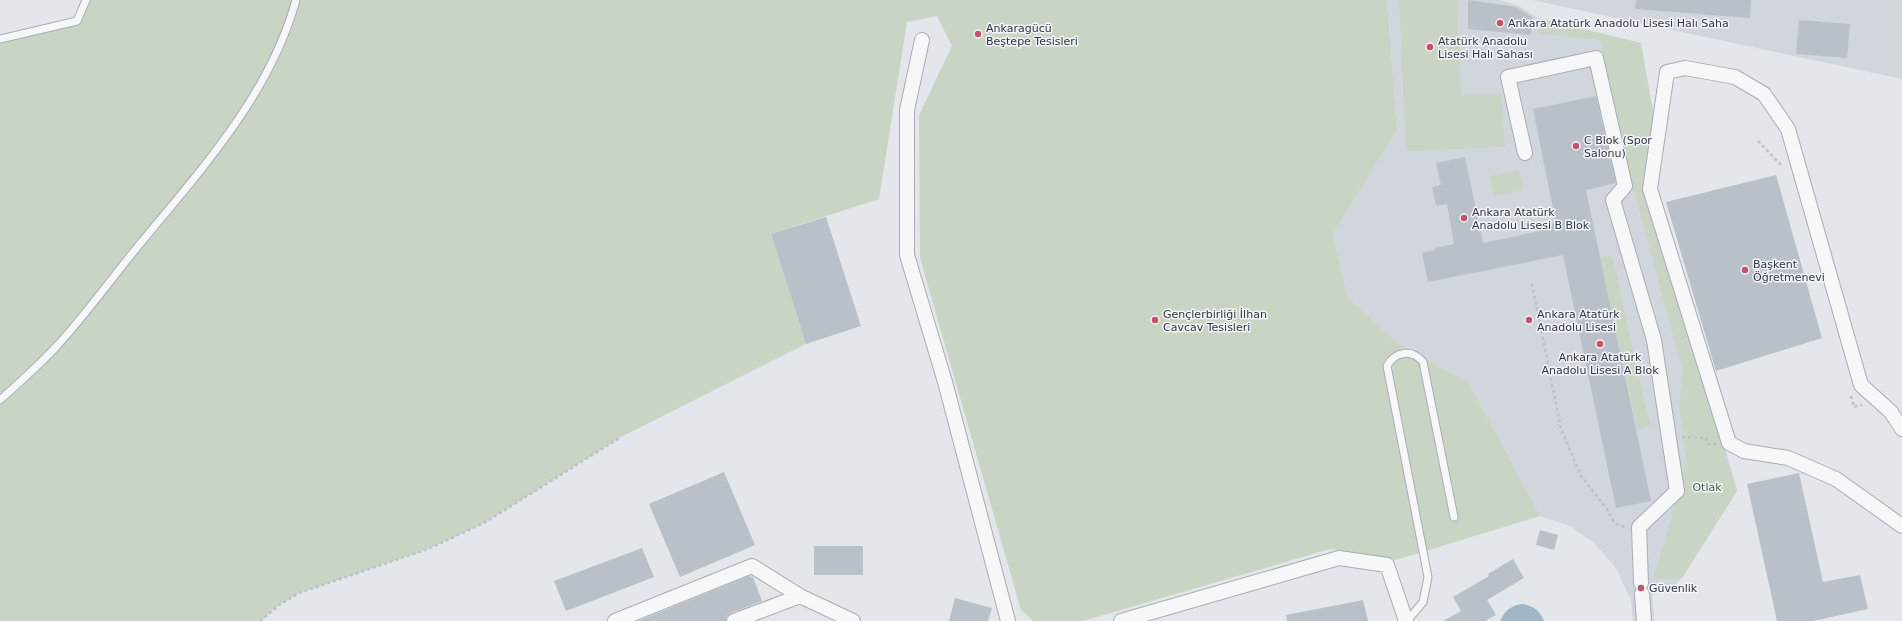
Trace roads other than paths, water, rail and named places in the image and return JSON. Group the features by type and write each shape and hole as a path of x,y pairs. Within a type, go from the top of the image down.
{"street":[{"path":"922,40 907,110 907,255 945,382 1008,621"},
{"path":"1525,153 1508,78 1596,58 1625,186 1614,200 1654,340 1677,491 1639,527 1641,588 1644,621"},
{"path":"1902,429 1891,412 1862,385 1788,129 1764,94 1735,77 1685,68 1667,72 1650,189 1729,443 1744,451 1788,458 1836,479 1902,526"},
{"path":"1121,621 1339,558 1387,565 1406,621"},
{"path":"618,620 752,566 800,596 853,621"},
{"path":"734,621 800,596"}],"lane":[{"path":"0,39 77,21 86,0"},
{"path":"0,400 55,347 201,170 238,119 271,66 291,19 296,0"},
{"path":"1406,621 1423,602 1428,577 1387,366 1398,354 1415,354 1423,362 1454,517"}],"water":[{"path":"1523,604 1530,606 1541,614 1544,621 1500,621 1509,609"}],"place":[{"name":"Ankara Atatürk Anadolu Lisesi Halı Saha","path":"1500,23"},
{"name":"Ankaragücü Beştepe Tesisleri","path":"978,34"},
{"name":"Atatürk Anadolu Lisesi Halı Sahası","path":"1430,47"},
{"name":"C Blok (Spor Salonu)","path":"1576,146"},
{"name":"Ankara Atatürk Anadolu Lisesi B Blok","path":"1464,218"},
{"name":"Başkent Öğretmenevi","path":"1745,270"},
{"name":"Gençlerbirliği İlhan Cavcav Tesisleri","path":"1155,320"},
{"name":"Ankara Atatürk Anadolu Lisesi","path":"1529,320"},
{"name":"Ankara Atatürk Anadolu Lisesi A Blok","path":"1600,344"},
{"name":"Güvenlik","path":"1641,588"}],"park label":[{"name":"Otlak","path":"1707,487"}]}
